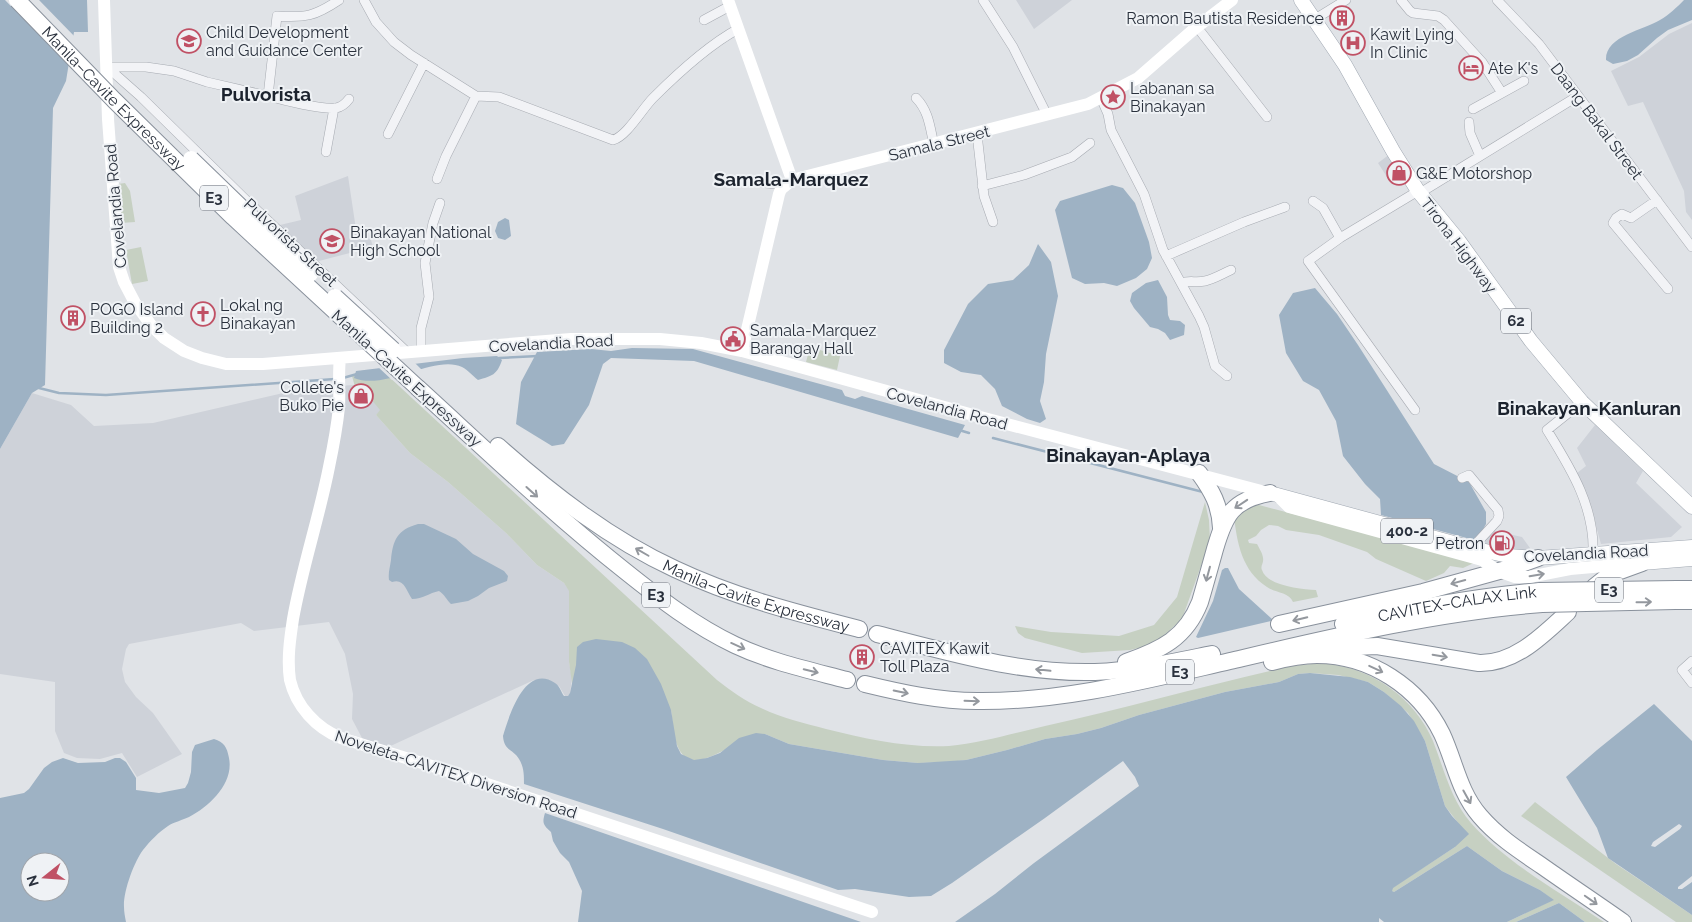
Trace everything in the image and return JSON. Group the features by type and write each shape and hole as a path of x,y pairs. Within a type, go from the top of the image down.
{"highway":[{"name":"Manila–Cavite Expressway","path":"17,0 114,100 233,217 424,386 549,490 607,531 675,570 781,609 859,629"},
{"name":"Manila–Cavite Expressway","path":"32,0 242,210 571,528 675,609 714,634 742,648 792,666 848,680"},
{"path":"1199,473 1216,500 1221,528"},
{"path":"1104,671 1163,647 1187,628 1200,602 1221,528 1231,511 1252,497 1274,494"},
{"path":"1284,636 1406,596 1538,558"},
{"path":"1594,587 1610,575 1642,563"},
{"name":"CAVITEX–CALAX Link","path":"1284,636 1489,610 1541,598 1681,593 1692,601"},
{"path":"1071,694 1103,697 1129,694 1282,660 1354,647 1376,646 1472,662 1495,662 1509,657 1524,648 1568,612"},
{"name":"E3","path":"877,634 1006,664 1061,671 1104,671 1167,664 1284,636"},
{"name":"E3","path":"865,684 917,696 962,701 1026,700 1071,694 1191,670 1284,636"},
{"path":"1305,656 1334,656 1357,661 1382,672 1407,689 1426,709 1438,727 1460,784 1474,809 1485,822 1509,843 1624,922"}],"main road":[{"name":"Covelandia Road","path":"104,0 109,67 109,128 118,262 127,289 145,318 158,332 177,347 192,354 218,362 249,364 339,362 414,352 571,339 660,339 701,343 742,352 984,418 1199,473 1472,548 1508,556 1538,558 1692,546"},
{"name":"Samala Street","path":"790,183 1088,104 1138,78 1197,27 1232,0"},
{"name":"Tirona Highway","path":"1301,0 1345,65 1393,151 1419,192 1459,241 1530,341 1582,402 1692,507"},
{"path":"729,3 790,183 781,189 779,194 742,352"},
{"name":"Noveleta-CAVITEX Diversion Road","path":"339,362 338,415 329,468 298,593 289,653 289,671 293,689 305,711 316,723 333,734 349,740 872,912"},
{"name":"Covelandia Road","path":"1274,494 1289,507 1482,560 1498,571 1515,577 1529,577 1570,569 1690,560"}],"street":[{"path":"268,96 277,16 310,16 339,0"},
{"path":"364,0 384,32 411,55 476,96 499,97 613,140 620,136 651,99 676,76 720,39 738,30"},
{"path":"983,0 1013,47 1047,115"},
{"path":"1315,19 1346,0"},
{"path":"1402,0 1413,13 1438,16 1444,20 1482,62 1502,93"},
{"name":"Daang Bakal Street","path":"1497,0 1538,44 1692,246"},
{"path":"704,20 729,3"},
{"path":"1197,27 1267,117"},
{"path":"388,134 424,63"},
{"path":"109,67 146,67 174,70 208,82 299,103 334,108 346,103 349,99"},
{"name":"Pulvorista Street","path":"109,67 244,198 414,352"},
{"path":"1473,109 1524,80"},
{"path":"437,179 446,156 476,96"},
{"path":"1415,410 1308,262 1310,258 1340,238 1578,96"},
{"path":"916,98 924,106 934,145"},
{"path":"1101,98 1108,114 1111,130 1144,194 1166,256 1204,327 1215,366 1227,376"},
{"path":"326,152 334,108"},
{"path":"1469,122 1470,133 1480,156"},
{"path":"977,134 982,186 993,222"},
{"path":"982,186 1024,175 1072,157 1090,143"},
{"path":"745,181 790,183"},
{"path":"1313,200 1323,208 1340,238"},
{"path":"1657,200 1631,218 1622,214 1612,224 1668,289"},
{"path":"414,352 429,297 425,263 433,223 440,203"},
{"path":"1166,256 1244,222 1285,207"},
{"path":"1181,283 1187,281 1203,282 1231,270"},
{"path":"1582,402 1546,430 1565,459 1581,490 1590,516 1594,536 1593,554"},
{"path":"1462,478 1469,475 1486,493 1498,510 1499,516 1472,548"},
{"path":"1692,661 1682,670 1692,683"}],"shaded area":[{"path":"1016,0 1072,0 1034,29"},
{"path":"1692,23 1692,220 1686,212 1684,191 1643,102 1628,106 1611,71 1639,57 1669,34"},
{"path":"1390,154 1399,168 1387,177 1378,163"},
{"path":"348,176 357,236 369,233 373,247 315,262 281,231 280,225 301,220 295,196"},
{"path":"354,385 365,390 381,410 376,415 410,453 448,482 506,533 537,565 564,583 569,590 569,662 572,678 570,694 565,696 559,686 548,680 534,680 371,755 352,719 353,694 345,654 329,622 254,631 241,623 129,644 126,649 122,669 125,682 136,697 153,713 182,754 137,777 122,753 100,759 77,758 64,753 55,731 55,682 0,674 0,449 32,393 71,405 94,426 153,423 305,388"},
{"path":"1595,425 1643,471 1636,483 1682,527 1671,537 1601,544 1590,504 1577,473 1586,466 1577,448"},
{"path":"1490,530 1522,537 1533,555 1478,545"}],"green space":[{"path":"125,183 130,191 135,222 121,223 118,184"},
{"path":"141,247 148,281 132,284 126,250"},
{"path":"810,347 840,356 837,370 806,362"},
{"path":"386,374 717,680 761,708 777,715 841,733 918,746 949,746 997,738 1287,667 1328,664 1345,667 1377,679 1404,699 1415,712 1433,741 1458,804 1471,823 1485,838 1534,876 1604,922 1585,922 1559,903 1516,922 1507,922 1553,900 1540,890 1502,871 1467,846 1394,892 1391,891 1392,888 1455,847 1459,824 1445,806 1425,741 1408,713 1384,692 1368,682 1338,675 1298,674 1279,682 1225,692 1139,715 1101,728 1045,739 966,760 918,763 883,760 789,744 765,734 711,757 697,760 685,757 678,747 675,737 671,710 572,683 569,662 569,591 564,583 537,565 506,533 448,482 410,453 376,415 380,410 361,387 355,387 352,376"},
{"path":"1205,502 1209,520 1210,541 1182,619 1160,639 1143,647 1130,650 1082,653 1025,638 1018,633 1015,626 1051,632 1119,636 1154,625 1177,597"},
{"path":"1252,505 1259,505 1476,562 1463,568 1450,566 1444,573 1426,581 1376,559 1367,552 1319,535 1286,530 1278,526 1269,525 1248,540 1249,543 1257,544 1261,551 1263,556 1262,569 1265,575 1270,580 1285,586 1316,590 1318,597 1293,602 1285,594 1270,589 1259,580 1246,565 1242,556 1234,516"},
{"path":"1535,802 1616,864 1692,915 1692,922 1676,922 1521,816"}],"water":[{"path":"0,0 87,0 88,32 74,32 66,81 53,108 45,385 32,393 0,449"},
{"path":"1684,0 1692,0 1692,20 1668,30 1638,55 1627,61 1613,64 1606,60 1607,52 1618,39 1660,20"},
{"path":"1112,185 1123,188 1135,203 1149,242 1152,258 1147,269 1136,278 1117,286 1104,283 1085,284 1072,278 1055,210 1060,201"},
{"path":"505,218 509,220 511,236 505,240 498,238 495,231 498,222"},
{"path":"1038,244 1051,262 1058,296 1046,354 1044,382 1040,401 1046,419 1040,423 1027,419 1002,406 995,389 981,375 961,372 944,363 944,350 968,304 988,284 1013,280 1029,265"},
{"path":"1158,280 1167,297 1170,320 1180,321 1185,325 1184,335 1170,340 1165,333 1150,327 1130,301 1132,293 1146,283"},
{"path":"1315,288 1337,314 1358,345 1434,464 1469,482 1486,512 1486,524 1474,540 1381,515 1380,499 1365,484 1343,456 1336,421 1319,390 1303,381 1286,353 1279,315 1293,293"},
{"path":"632,348 693,349 842,390 845,396 855,399 862,396 965,425 958,438 694,361 611,358 603,364 589,405 564,444 552,446 516,424 521,382 537,352 591,349 611,351"},
{"path":"497,356 502,360 496,372 478,380 464,368 451,364 424,368 381,380 367,381 354,378 356,371 463,358"},
{"path":"418,524 424,524 456,539 473,554 504,571 508,576 507,581 489,588 468,601 451,604 439,591 412,599 402,583 389,580 389,572 393,547 397,537 405,529"},
{"path":"1228,568 1239,589 1272,619 1271,621 1198,638 1196,637 1213,601 1222,570"},
{"path":"596,639 622,642 635,648 647,659 661,684 671,710 677,746 681,754 694,760 720,753 739,738 756,733 765,734 789,744 883,760 918,763 966,760 1045,739 1101,728 1139,715 1225,692 1279,682 1298,674 1310,673 1350,677 1368,682 1384,692 1401,706 1414,721 1425,741 1445,806 1469,834 1455,847 1393,888 1392,891 1394,892 1467,846 1502,871 1540,890 1554,900 1507,922 1384,922 1379,918 1379,922 955,922 1139,786 1123,761 1045,818 931,896 909,897 855,889 838,890 663,829 524,784 521,762 505,745 503,736 514,705 520,694 535,680 544,679 555,683 564,696 568,696 576,665 577,647 583,642"},
{"path":"1654,704 1692,741 1692,876 1678,889 1682,889 1692,882 1692,915 1608,858 1597,828 1566,777","holes":["1679,824 1682,826 1655,847 1651,846 1653,842"]},
{"path":"214,739 223,743 229,758 228,776 219,793 205,807 189,817 168,826 143,850 133,869 125,893 124,909 126,922 0,922 0,798 24,793 44,768 52,762 63,758 78,763 105,762 120,758 126,762 136,778 136,790 159,793 185,788 191,772 192,752 195,745"},
{"path":"545,813 861,922 578,922 582,891 569,862 560,853 553,841 551,832 544,824"},
{"path":"1559,903 1585,922 1516,922"}],"pier":[{"path":"5,0 39,0 76,38 71,68"},
{"path":"414,362 424,372 392,380 377,366"}],"waterway":[{"path":"499,358 538,356"},
{"path":"343,378 357,374"},
{"path":"39,388 59,393 106,395 335,379"},
{"path":"959,430 969,433"},
{"path":"993,438 1203,492"}],"place":[{"name":"Ramon Bautista Residence","path":"1342,18"},
{"name":"Child Development and Guidance Center","path":"189,41"},
{"name":"Kawit Lying In Clinic","path":"1353,43"},
{"name":"Ate K's","path":"1471,68"},
{"name":"Labanan sa Binakayan","path":"1113,97"},
{"name":"G&E Motorshop","path":"1399,173"},
{"name":"Binakayan National High School","path":"332,241"},
{"name":"Lokal ng Binakayan","path":"203,314"},
{"name":"POGO Island Building 2","path":"73,318"},
{"name":"Samala-Marquez Barangay Hall","path":"733,339"},
{"name":"Collete's Buko Pie","path":"361,396"},
{"name":"Petron","path":"1502,543"},
{"name":"CAVITEX Kawit Toll Plaza","path":"862,657"}],"district":[{"name":"Pulvorista","path":"266,94"},
{"name":"Samala-Marquez","path":"791,179"},
{"name":"Binakayan-Kanluran","path":"1589,408"},
{"name":"Binakayan-Aplaya","path":"1128,455"}]}
